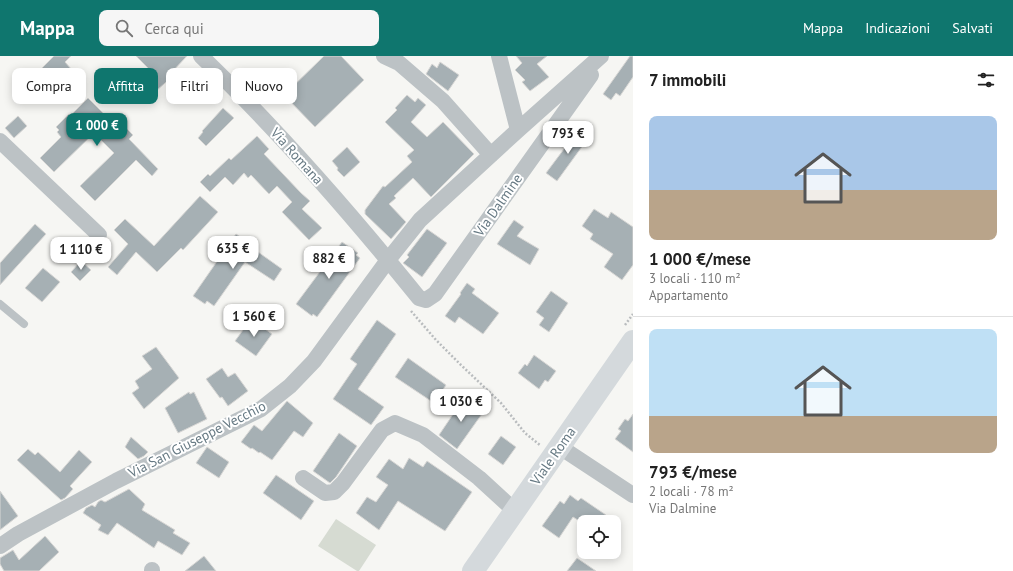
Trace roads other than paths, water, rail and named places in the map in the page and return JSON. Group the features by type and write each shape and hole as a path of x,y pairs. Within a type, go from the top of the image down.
{"main road":[{"name":"Viale Roma","path":"474,571 515,511 550,446 633,341"}],"street":[{"name":"Via Romana","path":"201,56 287,144 388,260"},
{"path":"384,56 399,63 443,101 491,155"},
{"path":"499,56 518,130"},
{"name":"Via Dalmine","path":"388,260 419,298 426,300 435,294 573,98 590,77 599,58"},
{"name":"Via San Giuseppe Vecchio","path":"0,546 18,534 116,481 261,409 290,386 314,361 388,260 420,220 599,58"},
{"path":"0,142 100,235"},
{"path":"303,478 325,493 334,492 382,430 395,423 423,435 479,478 515,511"},
{"path":"550,446 633,495"}],"lane":[{"path":"0,304 24,324"}]}
